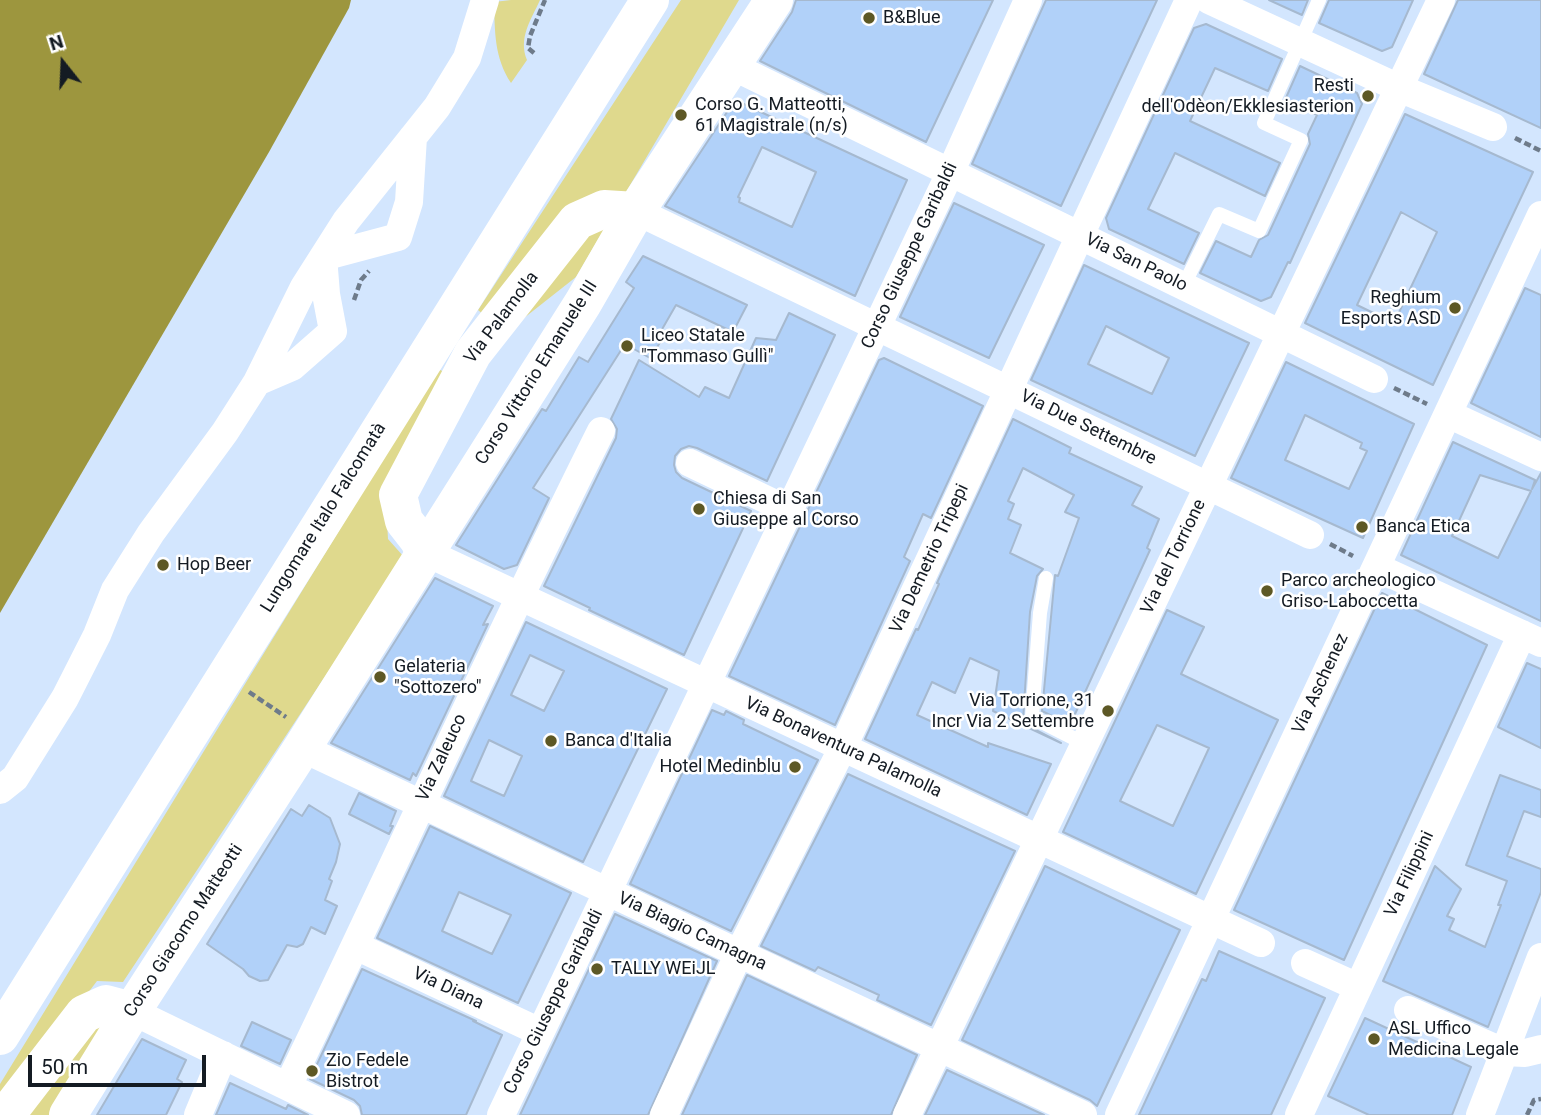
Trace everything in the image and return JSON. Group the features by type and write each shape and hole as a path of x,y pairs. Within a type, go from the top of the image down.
{"main road":[{"name":"Lungomare Italo Falcomatà","path":"0,1036 650,0"},
{"name":"Corso Vittorio Emanuele III","path":"299,736 425,552 583,303 636,211 774,0"},
{"name":"Via Palamolla","path":"425,552 404,521 398,495 473,353 577,221 604,209 636,211"},
{"path":"440,334 473,353"},
{"name":"Corso Giacomo Matteotti","path":"68,1115 299,736"},
{"path":"6,1115 84,1014 106,1004 132,1011"}],"street":[{"path":"0,790 15,778 65,698 97,635 115,590 257,382 304,288 346,221 437,107 467,58 485,0"},
{"name":"Corso Giuseppe Garibaldi","path":"500,1115 706,684 776,504 877,327 1028,0"},
{"name":"Via Demetrio Tripepi","path":"664,1115 739,953 842,747 1189,0"},
{"path":"1209,0 1399,88 1493,127"},
{"name":"Via del Torrione","path":"907,1115 1441,0"},
{"name":"Via San Paolo","path":"732,66 1374,379"},
{"path":"324,257 398,237 409,202 413,137"},
{"name":"Via Due Settembre","path":"636,211 1310,535"},
{"name":"Via Aschenez","path":"1119,1115 1541,215"},
{"path":"257,382 292,367 333,331 326,294 324,257"},
{"path":"1448,414 1541,457"},
{"name":"Via Zaleuco","path":"288,1086 519,596 601,431"},
{"path":"690,463 776,504"},
{"name":"Via Bonaventura Palamolla","path":"425,552 1261,943"},
{"path":"1376,567 1532,638"},
{"name":"Via Filippini","path":"1299,1115 1358,987 1532,638"},
{"name":"Via Biagio Camagna","path":"299,736 420,804 1083,1115"},
{"name":"Via Diana","path":"356,946 540,1032"},
{"path":"1480,1115 1541,957"},
{"path":"1305,963 1358,987"},
{"path":"1408,1010 1504,1052 1525,1053 1541,1049"},
{"path":"132,1011 346,1115"},
{"path":"198,1115 223,1055"}],"lane":[{"path":"1183,286 1219,214 1259,231 1301,140 1264,122 1318,0"},
{"path":"1046,578 1040,612 1032,717 1084,744"}],"path":[{"path":"534,53 528,48 530,36 545,0"},
{"path":"354,304 361,279"},
{"path":"1374,379 1448,414"},
{"path":"1310,535 1376,567"},
{"path":"241,687 299,736"},
{"path":"1527,1115 1534,1100 1541,1099"}],"shaded area":[{"path":"0,0 351,0 269,152 0,613"},
{"path":"540,0 525,37 527,60 511,83 498,54 494,2"},
{"path":"681,0 739,0 576,277 505,333 478,310"},
{"path":"438,369 455,377 386,504 388,539 404,557 123,982 97,981 0,1109 0,1084"},
{"path":"103,1017 113,1025 55,1115 24,1115"}],"building":[{"path":"796,0 993,0 926,142 760,61 792,12"},
{"path":"1046,0 1157,0 1061,206 972,164"},
{"path":"1269,0 1308,0 1302,15"},
{"path":"1329,0 1413,0 1392,47 1382,51 1319,23"},
{"path":"1458,0 1541,0 1541,128 1424,74"},
{"path":"1206,24 1282,59 1268,91 1215,68 1190,121 1280,163 1265,196 1175,153 1148,209 1199,233 1184,264 1109,229 1106,218 1194,28"},
{"path":"1300,66 1357,93 1362,104 1290,263 1288,262 1271,297 1261,301 1200,273 1216,241 1251,257 1259,240 1268,235 1310,144 1308,134 1317,115 1285,100"},
{"path":"735,100 907,180 855,296 665,206","holes":["762,147 816,172 792,227 739,202 738,197"]},
{"path":"1405,114 1533,172 1433,385 1305,323","holes":["1401,212 1437,232 1394,323 1357,305"]},
{"path":"954,203 1044,245 989,358 900,317"},
{"path":"643,256 747,305 733,332 676,305 657,338 661,341 650,358 625,344 533,488 549,498 517,565 504,569 456,545 542,409 546,411 579,357 588,362 634,288 626,282"},
{"path":"1084,265 1249,343 1195,456 1031,380","holes":["1106,326 1169,358 1152,394 1088,364"]},
{"path":"1525,288 1541,295 1541,437 1471,403"},
{"path":"789,313 835,335 767,481 697,448 689,446 681,449 675,456 676,472 682,478 751,511 684,655 544,586 616,438 617,429 611,419 639,360 699,397 705,387 729,398 756,338 776,340"},
{"path":"884,358 983,406 931,518 923,514 904,557 910,561 835,725 729,676 879,360"},
{"path":"1286,362 1414,424 1363,538 1231,478","holes":["1305,415 1362,443 1360,448 1367,451 1349,489 1285,460"]},
{"path":"1013,419 1071,448 1069,453 1142,487 1132,505 1159,519 1147,548 1150,550 1070,725 1042,711 1055,575 1058,576 1079,518 1065,512 1074,495 1023,468 1008,501 1014,504 1008,519 1021,525 1010,553 1043,569 1037,576 1030,612 1023,721 1061,743 993,711 999,671 970,658 955,693 932,682 917,715 988,747 988,743 1051,764 1027,815 865,739 916,629 918,630"},
{"path":"1453,442 1535,480 1532,489 1541,473 1541,621 1401,555","holes":["1480,475 1531,491 1498,558 1452,536"]},
{"path":"435,578 493,606 483,625 488,624 416,776 413,773 410,780 331,743"},
{"path":"1382,593 1487,645 1344,960 1234,910"},
{"path":"1167,610 1204,627 1181,674 1278,720 1196,894 1063,832","holes":["1157,725 1209,748 1173,826 1120,801"]},
{"path":"526,622 667,689 583,862 444,796","holes":["530,655 564,671 544,711 511,695","489,740 522,756 504,796 471,781"]},
{"path":"1527,663 1541,669 1541,748 1498,727"},
{"path":"712,710 724,715 726,711 744,720 743,724 818,760 731,931 630,884"},
{"path":"848,774 1015,851 931,1025 877,1000 879,995 818,967 815,971 761,946"},
{"path":"1500,775 1541,790 1541,817 1524,811 1507,856 1541,869 1541,892 1488,1027 1383,981 1435,866 1461,889 1447,916 1454,919 1449,930 1485,947 1507,881 1466,865"},
{"path":"359,793 396,811 389,834 349,814"},
{"path":"309,805 330,818 340,844 325,900 337,906 325,934 311,927 303,944 297,947 287,945 268,980 260,981 249,976 207,944 291,809 302,816"},
{"path":"430,826 571,893 518,1003 377,938","holes":["459,892 511,915 492,954 442,931"]},
{"path":"1045,866 1180,930 1097,1106 1090,1100 962,1040"},
{"path":"615,914 717,961 648,1115 520,1115"},
{"path":"1219,951 1325,998 1271,1115 1139,1115 1202,979 1206,981"},
{"path":"362,969 502,1035 466,1115 362,1115 360,1106 354,1100 310,1079"},
{"path":"747,975 917,1055 891,1115 682,1115"},
{"path":"1365,1018 1471,1067 1452,1115 1369,1115 1328,1096"},
{"path":"252,1022 291,1040 280,1064 241,1046"},
{"path":"142,1039 186,1060 177,1079 182,1082 166,1115 97,1115"},
{"path":"947,1070 1044,1115 925,1115"},
{"path":"230,1083 286,1109 288,1105 308,1115 216,1115"}],"place":[{"name":"B&Blue","path":"869,18"},
{"name":"Resti dell'Odèon/Ekklesiasterion","path":"1368,96"},
{"name":"Corso G. Matteotti, 61 Magistrale (n/s)","path":"681,115"},
{"name":"Reghium Esports ASD","path":"1455,308"},
{"name":"Liceo Statale \"Tommaso Gullì\"","path":"627,346"},
{"name":"Chiesa di San Giuseppe al Corso","path":"699,509"},
{"name":"Banca Etica","path":"1362,527"},
{"name":"Hop Beer","path":"163,565"},
{"name":"Parco archeologico Griso-Laboccetta","path":"1267,591"},
{"name":"Gelateria \"Sottozero\"","path":"380,677"},
{"name":"Via Torrione, 31 Incr Via 2 Settembre","path":"1108,711"},
{"name":"Banca d'Italia","path":"551,741"},
{"name":"Hotel Medinblu","path":"795,767"},
{"name":"TALLY WEiJL","path":"597,969"},
{"name":"ASL Uffico Medicina Legale","path":"1374,1039"},
{"name":"Zio Fedele Bistrot","path":"312,1071"}]}
